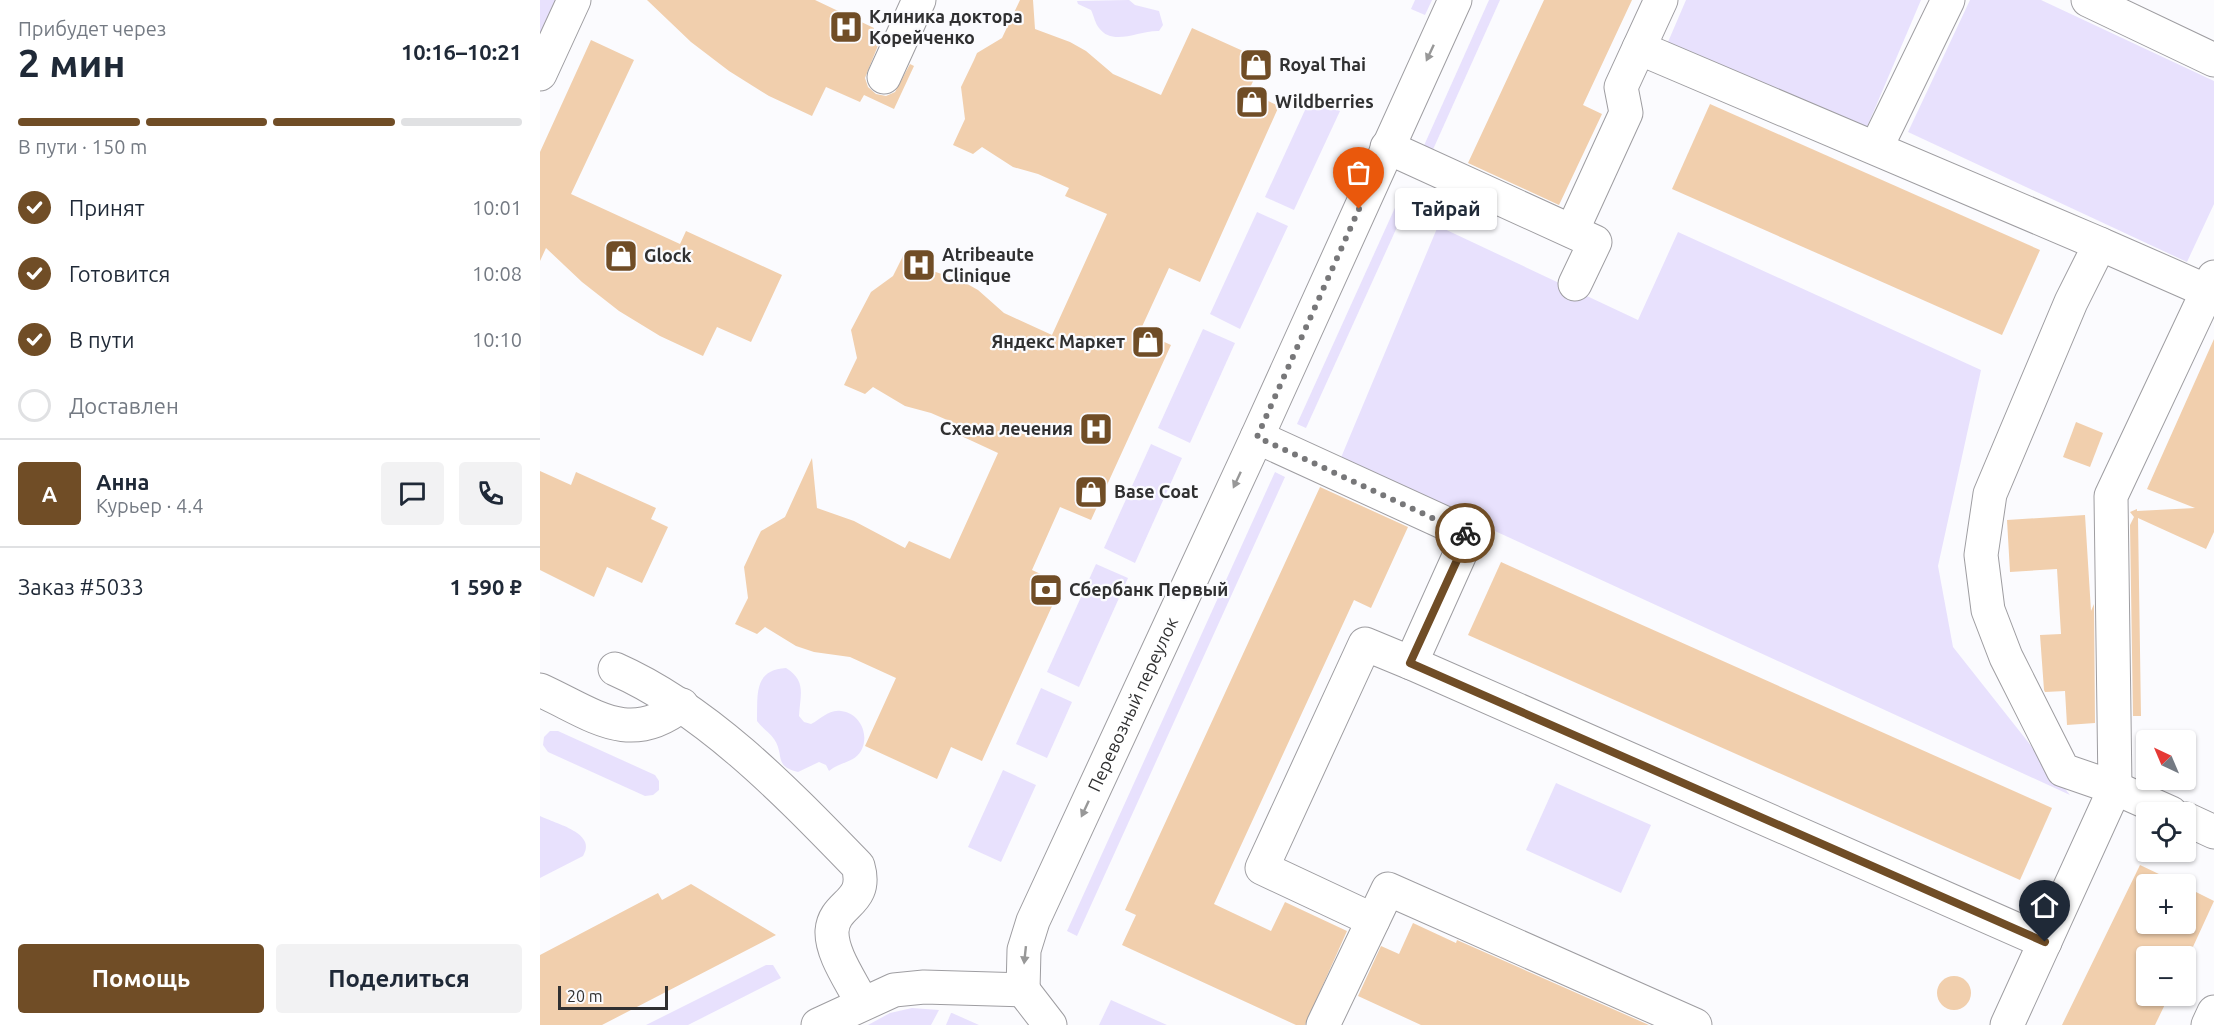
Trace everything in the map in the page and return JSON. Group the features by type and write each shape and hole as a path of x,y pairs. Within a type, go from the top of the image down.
{"street":[{"path":"540,74 574,0"},
{"path":"884,76 919,0"},
{"name":"Перевозный переулок","path":"1023,990 1024,950 1033,921 1257,437 1455,0"},
{"path":"1572,231 1626,113 1621,87 1661,0"},
{"path":"1876,148 1948,0"},
{"path":"2088,0 2214,60"},
{"path":"1639,48 2100,244 2211,284 2111,496 2115,788 2007,1025"},
{"path":"1387,147 1595,242 1575,284"},
{"path":"2100,244 2071,302 1990,494 1981,555 1988,610 2006,657 2063,770 2115,788 2146,802"},
{"path":"1257,437 1469,534 1410,663"},
{"path":"1372,920 1262,868 1365,644 2045,942"},
{"path":"615,669 682,705 730,742 858,866 861,879 858,893 838,916 832,927 832,942 862,1003"},
{"path":"540,690 621,726 643,726 664,719 682,705"},
{"path":"2196,824 2214,832"},
{"path":"1323,1025 1388,889 1695,1025"},
{"path":"818,1025 894,990 924,987 1023,990 1050,1025"},
{"path":"2208,1025 2214,1012"}],"shaded area":[{"path":"540,0 560,0 540,43"},
{"path":"1129,0 1135,5 1159,11 1163,25 1159,31 1119,37 1105,34 1096,24 1091,10 1078,4 1077,1"},
{"path":"1415,0 1432,0 1425,15 1411,9"},
{"path":"1489,0 1500,0 1431,154 1422,150"},
{"path":"1686,0 1921,0 1867,127 1668,42"},
{"path":"1970,0 2041,0 2214,81 2214,204 2187,262 1908,132"},
{"path":"1311,97 1340,111 1294,210 1265,197"},
{"path":"1403,190 1412,194 1306,428 1297,424"},
{"path":"1257,212 1288,226 1240,329 1210,314"},
{"path":"1438,226 1638,320 1678,232 1981,370 1938,566 1953,647 2070,795 1340,460"},
{"path":"1203,329 1235,343 1190,443 1158,428"},
{"path":"1151,444 1182,458 1135,563 1104,548"},
{"path":"1275,472 1285,477 1077,936 1067,931"},
{"path":"1096,564 1128,578 1079,687 1047,672"},
{"path":"786,668 800,683 799,716 804,722 811,724 837,711 848,713 858,720 864,732 864,745 858,755 829,771 826,765 819,762 798,772 785,767 774,739 757,721 757,702 759,686 768,673"},
{"path":"1041,688 1072,702 1047,758 1016,744"},
{"path":"550,731 558,731 655,775 659,781 659,790 653,795 645,796 548,752 543,745 544,737"},
{"path":"1003,770 1036,785 1001,862 968,847"},
{"path":"1556,783 1651,825 1621,893 1526,850"},
{"path":"540,816 573,830 585,841 586,848 583,856 540,878"},
{"path":"766,965 773,965 781,978 688,1025 646,1025"},
{"path":"1111,1000 1167,1025 1099,1025"},
{"path":"912,1008 939,1010 931,1025 868,1025 890,1013"},
{"path":"952,1013 979,1025 946,1025"}],"building":[{"path":"647,0 815,0 874,28 869,39 879,43 865,78 868,87 876,94 886,96 895,92 910,64 914,66 894,109 864,95 860,102 826,87 812,116 769,96 729,71 691,42"},
{"path":"1020,0 1033,0 1035,29 1070,42 1086,51 1113,74 1161,95 1192,28 1263,60 1248,92 1279,106 1200,282 1169,268 1140,331 1171,345 1091,520 1060,507 1032,570 1062,584 982,761 951,747 937,779 865,746 896,678 850,657 814,652 796,646 765,627 757,634 735,624 748,598 744,567 761,531 785,517 812,458 817,508 854,521 905,548 909,541 950,559 998,453 957,434 961,426 931,413 905,406 873,387 865,394 844,385 857,358 851,330 871,292 893,276 906,250 926,258 927,269 962,281 978,290 1004,313 1052,335 1107,214 1065,196 1069,188 1038,174 1013,167 982,147 973,154 953,145 965,119 961,87 977,53 1002,38"},
{"path":"1544,0 1632,0 1583,105 1602,114 1559,205 1468,163"},
{"path":"591,40 634,60 571,194 680,244 686,231 782,275 751,342 717,327 703,356 660,336 619,311 582,282 546,248 540,261 540,152"},
{"path":"1710,104 2040,250 2002,335 1672,189"},
{"path":"2214,339 2214,532 2206,549 2138,518 2141,716 2133,716 2130,525 2134,517 2130,512 2137,509 2137,511 2195,508 2147,489"},
{"path":"2076,422 2103,433 2090,467 2063,457"},
{"path":"540,471 571,485 576,472 656,508 651,519 668,527 642,583 607,567 594,597 540,570"},
{"path":"1320,487 1408,527 1371,608 1354,600 1214,904 1271,931 1285,902 1347,931 1305,1025 1296,1025 1122,945 1136,915 1125,910"},
{"path":"2085,515 2091,611 2094,604 2095,723 2067,725 2065,691 2045,692 2044,690 2040,635 2061,634 2057,569 2010,572 2007,520"},
{"path":"1501,562 2052,808 2020,880 1468,635"},
{"path":"2140,865 2159,874 2136,874 2136,934 2196,934 2196,892 2214,901 2193,946 2136,946 2136,1006 2164,1006 2155,1025 2062,1025"},
{"path":"691,884 776,935 602,1025 540,1025 540,955 658,893 662,900"},
{"path":"1413,923 1456,943 1457,940 1649,1025 1421,1025 1358,996 1381,946 1399,954"},
{"path":"1954,976 1966,981 1971,993 1966,1005 1954,1010 1942,1005 1937,993 1942,981"}],"way so far":[{"path":"1359,209 1257,437 1465,533"}],"place":[{"name":"Клиника доктора Корейченко","path":"846,27"},
{"name":"Royal Thai","path":"1256,65"},
{"name":"Wildberries","path":"1252,102"},
{"name":"Тайрай","path":"1359,209"},
{"name":"Glock","path":"621,256"},
{"name":"Atribeaute Clinique","path":"919,265"},
{"name":"Яндекс Маркет","path":"1148,342"},
{"name":"Схема лечения","path":"1096,429"},
{"name":"Base Coat","path":"1091,492"},
{"name":"Сбербанк Первый","path":"1046,590"}],"route":[{"path":"1465,533 1469,534 1410,663 2045,942"}]}
